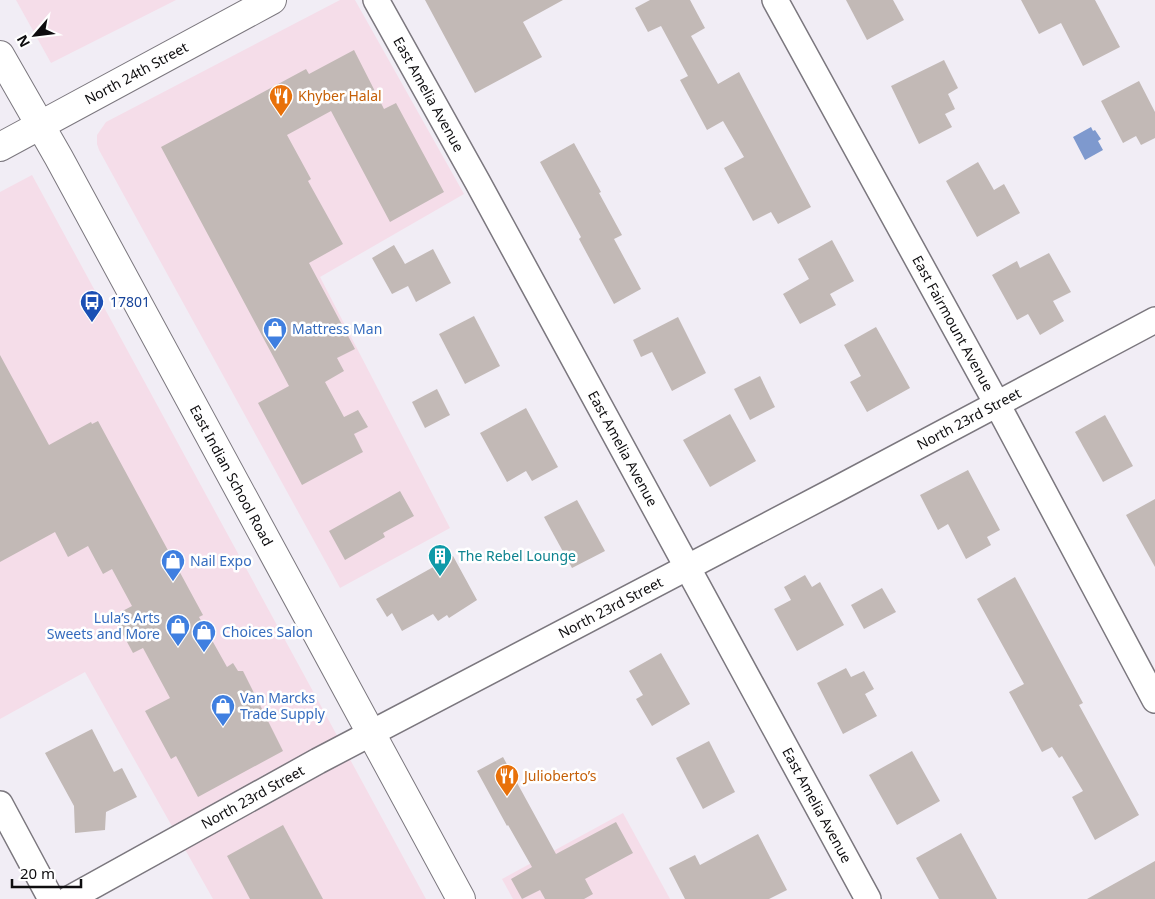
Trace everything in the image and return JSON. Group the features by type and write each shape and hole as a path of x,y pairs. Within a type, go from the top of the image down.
{"main road":[{"name":"North 24th Street","path":"0,146 272,0"},
{"name":"East Indian School Road","path":"0,54 461,899"}],"street":[{"name":"East Amelia Avenue","path":"376,0 868,899"},
{"name":"East Fairmount Avenue","path":"775,0 997,404 1155,700"},
{"name":"North 23rd Street","path":"69,899 370,734 1155,320"},
{"path":"0,804 52,899"}],"shaded area":[{"path":"16,0 176,0 51,63"},
{"path":"340,0 355,0 464,194 320,277 450,528 340,588 99,150 97,135 106,122"},
{"path":"32,175 426,899 213,899 85,672 0,719 0,192"},
{"path":"623,813 670,899 513,899 502,879"}],"water":[{"path":"1091,127 1101,139 1098,141 1103,150 1085,160 1073,137"}],"building":[{"path":"425,0 563,0 523,22 542,57 475,93"},
{"path":"650,0 690,0 705,28 691,36 718,84 739,72 811,207 778,224 771,212 753,221 724,168 744,157 723,121 707,130 680,80 688,76 661,26 648,32 635,8"},
{"path":"846,0 893,0 904,20 867,40"},
{"path":"1021,0 1095,0 1120,47 1083,66 1061,23 1039,34"},
{"path":"354,50 384,109 396,103 444,192 390,222 331,111 287,135 311,179 308,181 343,244 309,263 355,349 337,358 344,371 325,382 344,417 358,410 368,427 354,434 363,452 302,485 258,403 289,386 161,147 306,69 309,74"},
{"path":"944,60 958,88 948,94 955,109 945,114 952,127 919,144 891,86"},
{"path":"1139,81 1155,112 1155,138 1141,145 1136,136 1123,143 1101,101"},
{"path":"574,143 622,235 614,239 641,289 614,304 579,239 581,237 540,162"},
{"path":"978,162 994,190 1004,184 1020,213 977,237 946,181"},
{"path":"832,240 854,281 830,294 836,305 800,324 783,294 809,279 798,259"},
{"path":"394,245 405,264 433,249 451,283 416,302 408,286 392,294 372,258"},
{"path":"1049,253 1071,292 1053,301 1064,321 1040,335 1028,314 1017,320 992,275 1017,261 1020,268"},
{"path":"474,316 500,366 465,384 439,334"},
{"path":"678,317 706,373 672,391 652,352 641,357 633,340"},
{"path":"876,327 910,388 867,412 850,382 861,376 844,345"},
{"path":"0,355 49,445 91,422 92,424 98,421 203,615 199,617 227,667 233,663 238,671 243,671 283,751 198,797 176,756 171,759 145,711 170,698 143,648 133,653 113,616 132,606 112,569 103,574 88,546 68,557 55,532 0,562"},
{"path":"760,376 775,407 750,420 734,389"},
{"path":"437,389 450,415 425,428 412,402"},
{"path":"526,408 558,467 532,481 526,471 507,482 480,433"},
{"path":"730,414 756,461 710,487 683,440"},
{"path":"1105,415 1133,466 1103,482 1075,432"},
{"path":"968,470 1000,530 987,537 991,545 966,559 948,524 938,530 920,495"},
{"path":"400,491 414,516 383,533 385,537 345,560 329,531"},
{"path":"1155,499 1155,567 1126,515"},
{"path":"577,500 605,551 572,568 544,517"},
{"name":"The Rebel Lounge","path":"453,556 477,600 449,618 447,615 438,621 433,614 402,631 392,613 387,617 376,599"},
{"path":"805,575 812,587 820,582 844,625 797,651 774,609 791,600 784,587"},
{"path":"1015,577 1083,703 1079,705 1139,815 1095,840 1072,797 1083,791 1062,756 1059,758 1052,747 1042,752 1009,692 1024,684 977,599"},
{"path":"882,588 896,612 864,629 851,605"},
{"path":"661,653 690,704 652,726 636,699 643,695 629,671"},
{"path":"846,668 851,677 864,671 874,689 865,694 877,716 843,734 817,683"},
{"path":"92,729 114,772 122,768 137,797 106,812 105,830 75,833 74,806 45,753"},
{"path":"709,741 735,792 703,809 676,758"},
{"path":"912,751 940,801 897,825 869,775"},
{"path":"503,757 556,854 616,822 633,853 585,879 593,894 584,899 545,899 540,890 522,899 511,879 532,867 477,771"},
{"path":"283,825 323,899 250,899 227,856"},
{"path":"961,833 997,899 939,899 916,858"},
{"path":"758,834 787,890 769,899 685,899 669,868 695,855 700,865"},
{"path":"1155,861 1155,899 1087,899"}],"place":[{"name":"Khyber Halal","path":"281,117"},
{"name":"17801","path":"92,323"},
{"name":"Mattress Man","path":"275,350"},
{"name":"The Rebel Lounge","path":"440,577"},
{"name":"Nail Expo","path":"173,582"},
{"name":"Lula’s Arts Sweets and More","path":"178,647"},
{"name":"Choices Salon","path":"204,653"},
{"name":"Van Marcks Trade Supply","path":"223,727"},
{"name":"Julioberto’s","path":"507,797"}]}
